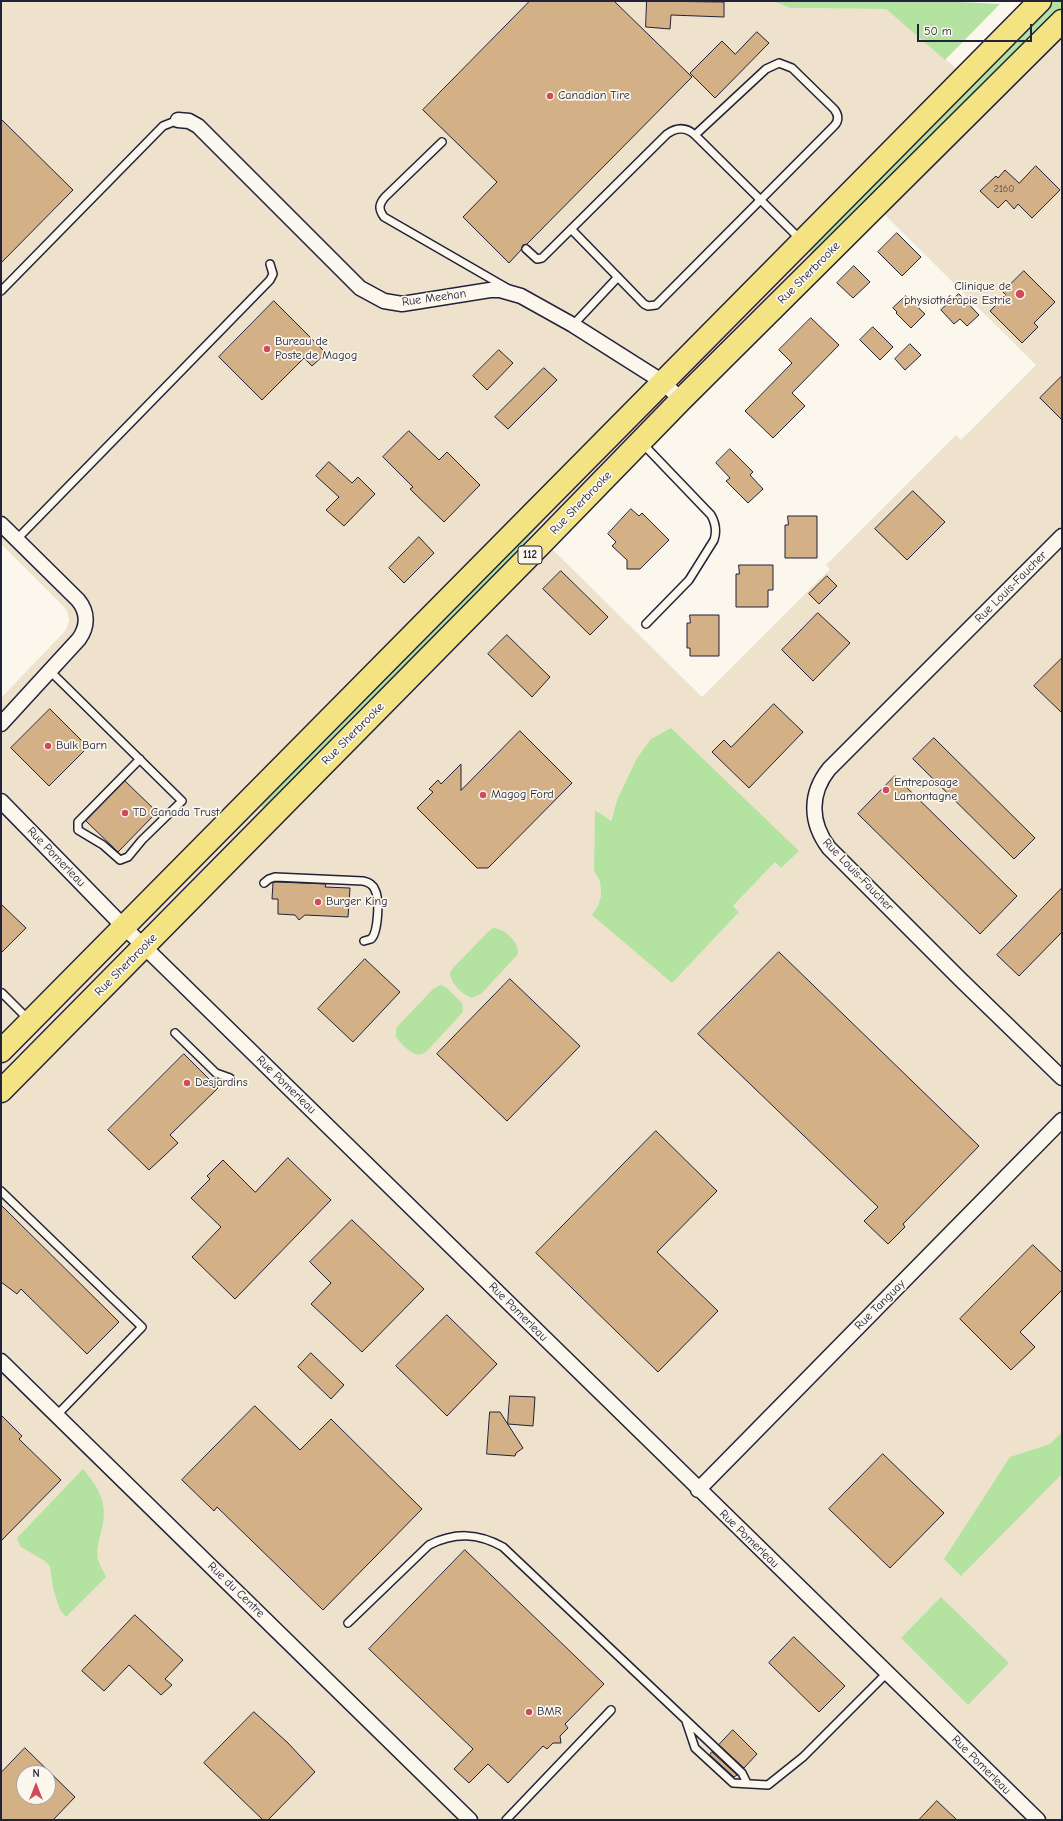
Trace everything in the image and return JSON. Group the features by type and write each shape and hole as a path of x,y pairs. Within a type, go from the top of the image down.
{"main road":[{"name":"112","path":"1,1051 1040,1"},
{"name":"Rue Sherbrooke","path":"1,1091 681,400 1062,21"}],"street":[{"name":"Rue Meehan","path":"178,120 189,121 198,126 360,288 375,298 384,302 402,304 490,290 500,290 521,296 572,325 663,382 681,400"},
{"path":"1,524 78,600 84,611 86,622 81,636 1,724"},
{"name":"Rue Louis-Faucher","path":"1062,536 829,769 817,789 814,808 818,830 829,848 1062,1078"},
{"name":"Rue Pomerleau","path":"1,801 144,947 698,1490 888,1672 1038,1820"},
{"name":"Rue Tanguay","path":"698,1490 1062,1120"},
{"name":"Rue du Centre","path":"1,1361 470,1820"}],"lane":[{"path":"571,229 644,304 648,306 656,305 834,126 838,120 834,109 792,68 779,63 766,68 695,135"},
{"path":"1,291 163,126 178,120"},
{"path":"526,249 535,258 540,259 667,134 681,128 686,129 695,135 803,240"},
{"path":"442,142 381,201 379,206 380,212 384,217 521,296"},
{"path":"17,539 270,280 272,274 270,264"},
{"path":"572,325 618,277"},
{"path":"640,442 711,515 716,527 714,540 692,576 646,624"},
{"path":"50,671 140,759 182,801 142,840 126,860 116,858 103,845 78,830 77,827 78,822 140,759"},
{"path":"264,883 275,877 359,881 372,884 377,894 376,931 371,939 364,941"},
{"path":"1,993 30,1022"},
{"path":"175,1033 216,1073 230,1078"},
{"path":"1,1191 142,1327 57,1415"},
{"path":"348,1623 429,1545 441,1539 453,1536 480,1536 503,1548 742,1773 747,1783"},
{"path":"685,1719 695,1748 733,1783 747,1783 759,1786 768,1785 803,1757 888,1672"},
{"path":"506,1820 611,1710"}],"shaded area":[{"path":"1,1 773,1 790,8 886,9 996,102 1062,37 1062,1820 1,1820 1,698 66,630 69,620 67,611 1,544","holes":["884,214 1036,365 961,440 956,435 826,565 830,569 702,697 552,549","617,800 799,851 775,862 733,906 739,912 592,915 598,906 601,895 600,881 594,871 596,810 610,822"]}],"green space":[{"path":"773,1 940,1 1000,4 945,60 886,9 790,8"},
{"path":"1055,1 1062,1 1062,7 813,255 809,251 843,211"},
{"path":"536,522 539,525 507,564 266,810 261,806"},
{"path":"671,728 799,851 781,868 775,862 733,906 739,912 672,983 592,915 598,906 601,895 600,881 594,871 595,810 611,821 617,800 637,758 651,739"},
{"path":"493,928 506,933 514,941 518,954 481,994 472,998 455,985 452,981 450,973 453,968"},
{"path":"441,985 447,988 462,1003 463,1012 426,1052 422,1054 414,1053 406,1048 396,1037 396,1028 433,989"},
{"path":"1062,1432 1062,1474 961,1576 944,1559 1010,1457 1050,1444"},
{"path":"83,1469 94,1483 103,1505 104,1514 97,1557 106,1577 66,1617 60,1610 53,1588 50,1566 45,1561 21,1547 17,1538"},
{"path":"941,1597 1009,1663 968,1705 901,1638"}],"building":[{"path":"530,1 614,1 692,77 527,244 523,245 521,250 509,263 463,217 497,182 423,110"},
{"path":"647,1 724,2 724,17 671,15 670,29 646,27"},
{"path":"757,32 769,43 715,98 690,73 722,41 735,54"},
{"path":"1,119 73,190 1,263"},
{"path":"1036,166 1060,190 1032,218 1018,204 1014,209 1006,200 998,208 980,191 996,176 998,178 1005,170 1019,183"},
{"path":"897,233 921,257 902,276 878,252"},
{"path":"854,266 870,282 853,298 837,283"},
{"path":"1024,271 1055,302 1034,323 1038,327 1022,343 990,311 1006,295 1003,292"},
{"path":"959,294 979,315 967,326 960,319 954,324 941,310"},
{"path":"906,296 925,314 911,328 893,308"},
{"path":"274,301 326,353 312,366 304,358 262,400 219,357"},
{"path":"811,318 839,345 792,393 805,406 773,438 745,411 792,363 779,350"},
{"path":"873,327 893,347 880,360 860,340"},
{"path":"910,344 921,355 905,370 895,359"},
{"path":"499,350 513,363 487,390 473,376"},
{"path":"544,368 557,380 508,429 495,417"},
{"path":"1062,376 1062,420 1040,398"},
{"path":"409,431 439,460 447,452 480,485 444,522 410,489 413,487 383,457"},
{"path":"730,449 753,472 750,475 763,489 748,503 726,481 730,478 716,463"},
{"path":"329,462 352,483 358,477 375,494 344,526 326,510 339,497 316,476"},
{"path":"913,491 945,522 907,560 875,529"},
{"path":"631,509 639,516 642,513 669,540 640,569 627,569 627,560 612,546 616,542 608,534"},
{"path":"788,516 817,516 817,558 785,558 785,525 788,525"},
{"path":"419,537 434,553 404,583 389,568"},
{"path":"739,565 773,565 773,590 768,590 768,607 736,607 736,574 739,574"},
{"path":"561,571 608,617 590,635 543,589"},
{"path":"827,576 837,586 819,604 809,594"},
{"path":"818,613 850,643 813,681 782,650"},
{"path":"690,615 719,615 719,656 690,656 690,648 687,648 687,623 690,623"},
{"path":"507,635 550,677 532,697 488,654"},
{"path":"1062,658 1062,713 1034,686"},
{"path":"774,704 803,732 749,788 712,752 724,740 731,747"},
{"path":"50,709 88,747 49,786 11,748"},
{"path":"520,731 572,783 488,868 477,868 417,808 433,792 429,789 438,780 441,784 461,764 461,790"},
{"path":"934,738 1035,838 1014,859 913,759"},
{"path":"895,776 1017,896 980,934 858,814"},
{"path":"125,781 157,812 118,852 86,821"},
{"path":"273,883 326,884 325,887 350,888 348,917 305,915 299,920 295,915 278,914 278,899 272,899"},
{"path":"1062,888 1062,932 1019,976 997,955"},
{"path":"1,904 26,928 1,953"},
{"path":"779,952 979,1146 903,1224 905,1227 888,1244 864,1221 878,1207 698,1034"},
{"path":"365,959 400,992 353,1042 318,1009"},
{"path":"510,979 580,1046 507,1121 437,1054"},
{"path":"184,1054 218,1088 170,1135 178,1143 149,1170 108,1130"},
{"path":"656,1131 717,1191 657,1252 718,1311 658,1372 536,1253"},
{"path":"288,1158 331,1200 235,1299 192,1257 221,1227 191,1198 210,1179 207,1176 223,1160 255,1192"},
{"path":"1,1205 119,1322 87,1354 21,1289 17,1294 1,1282"},
{"path":"352,1220 424,1289 362,1352 311,1304 331,1283 310,1262"},
{"path":"1033,1245 1062,1273 1062,1290 1020,1332 1035,1347 1011,1370 960,1319"},
{"path":"447,1315 497,1364 447,1416 396,1366"},
{"path":"311,1353 344,1385 331,1399 298,1367"},
{"path":"510,1396 535,1397 533,1426 508,1424"},
{"path":"255,1406 300,1450 331,1419 422,1509 323,1610 217,1507 214,1511 182,1480"},
{"path":"490,1412 500,1412 523,1448 516,1453 515,1456 487,1454"},
{"path":"1,1415 22,1436 19,1439 61,1480 1,1541"},
{"path":"883,1454 944,1513 890,1568 829,1509"},
{"path":"465,1550 604,1684 565,1724 568,1728 560,1736 561,1743 553,1743 547,1749 543,1746 508,1783 488,1764 469,1783 454,1769 473,1749 369,1649"},
{"path":"135,1615 183,1660 165,1679 172,1685 161,1695 129,1665 104,1691 82,1671"},
{"path":"794,1637 845,1686 819,1712 769,1663"},
{"path":"254,1712 288,1743 315,1772 268,1820 263,1820 204,1763"},
{"path":"733,1730 757,1754 744,1768 719,1745"},
{"path":"25,1748 42,1765 16,1765 16,1805 56,1805 56,1778 75,1797 53,1820 1,1820 1,1773"},
{"path":"712,1752 737,1775 734,1777 710,1755"},
{"path":"937,1801 957,1820 919,1820"}],"place":[{"name":"Canadian Tire","path":"550,96"},
{"name":"Clinique de physiothérapie Estrie","path":"1020,294"},
{"name":"Bureau de Poste de Magog","path":"267,349"},
{"name":"Bulk Barn","path":"48,746"},
{"name":"Entreposage Lamontagne","path":"886,790"},
{"name":"Magog Ford","path":"483,795"},
{"name":"TD Canada Trust","path":"125,813"},
{"name":"Burger King","path":"318,902"},
{"name":"Desjardins","path":"187,1083"},
{"name":"BMR","path":"529,1712"}]}
